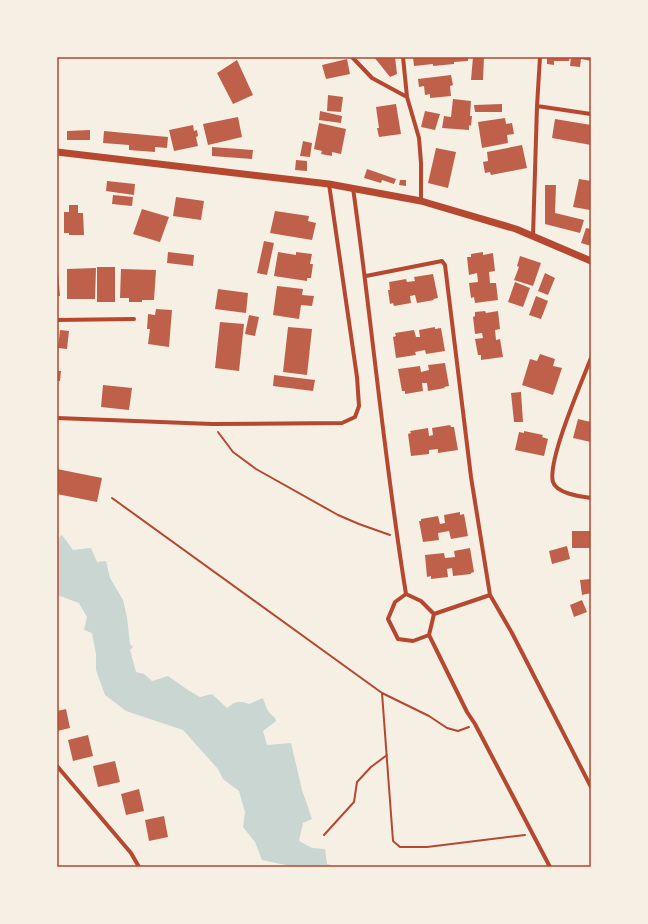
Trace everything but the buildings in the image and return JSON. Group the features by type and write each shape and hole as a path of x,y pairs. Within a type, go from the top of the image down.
{"street":[{"path":"352,57 372,78 407,97"},
{"path":"403,57 407,97 419,138 421,163 421,201"},
{"path":"533,236 540,57"},
{"path":"537,106 591,114"},
{"path":"57,152 330,184 421,201 533,236 591,261"},
{"path":"57,418 212,424 342,423 355,417 359,406 357,377 330,184"},
{"path":"353,188 366,276 397,537 406,594"},
{"path":"366,276 442,262 445,265 471,477 490,594 512,633 591,787"},
{"path":"57,320 134,319"},
{"path":"591,358 568,417 554,462 553,482 557,488 568,493 591,498"},
{"path":"406,594 421,601 434,614"},
{"path":"406,594 395,602 388,619 398,639 413,641 429,635"},
{"path":"434,614 490,594"},
{"path":"434,614 429,635 467,712 475,724 534,834 550,867"},
{"path":"57,766 131,853 139,867"}],"path":[{"path":"212,424 233,452 256,469 338,515 397,537"},
{"path":"112,498 382,693 429,716 447,728 458,730 475,724"},
{"path":"382,693 394,841 400,847 427,847 534,834"},
{"path":"324,835 354,802 356,782 371,767 387,755"}],"shaded area":[{"path":"62,535 73,550 91,548 97,562 106,561 110,578 123,600 127,617 130,644 133,647 130,650 136,672 144,674 152,681 168,676 200,697 212,694 227,708 238,702 249,704 263,698 267,709 276,721 263,731 267,745 291,743 302,790 312,819 303,823 299,841 312,848 325,849 327,864 338,867 288,867 286,865 262,860 255,842 243,827 245,812 239,791 223,779 218,769 183,730 126,711 105,695 96,670 96,654 92,633 84,630 87,617 79,603 57,595 57,539"}]}
